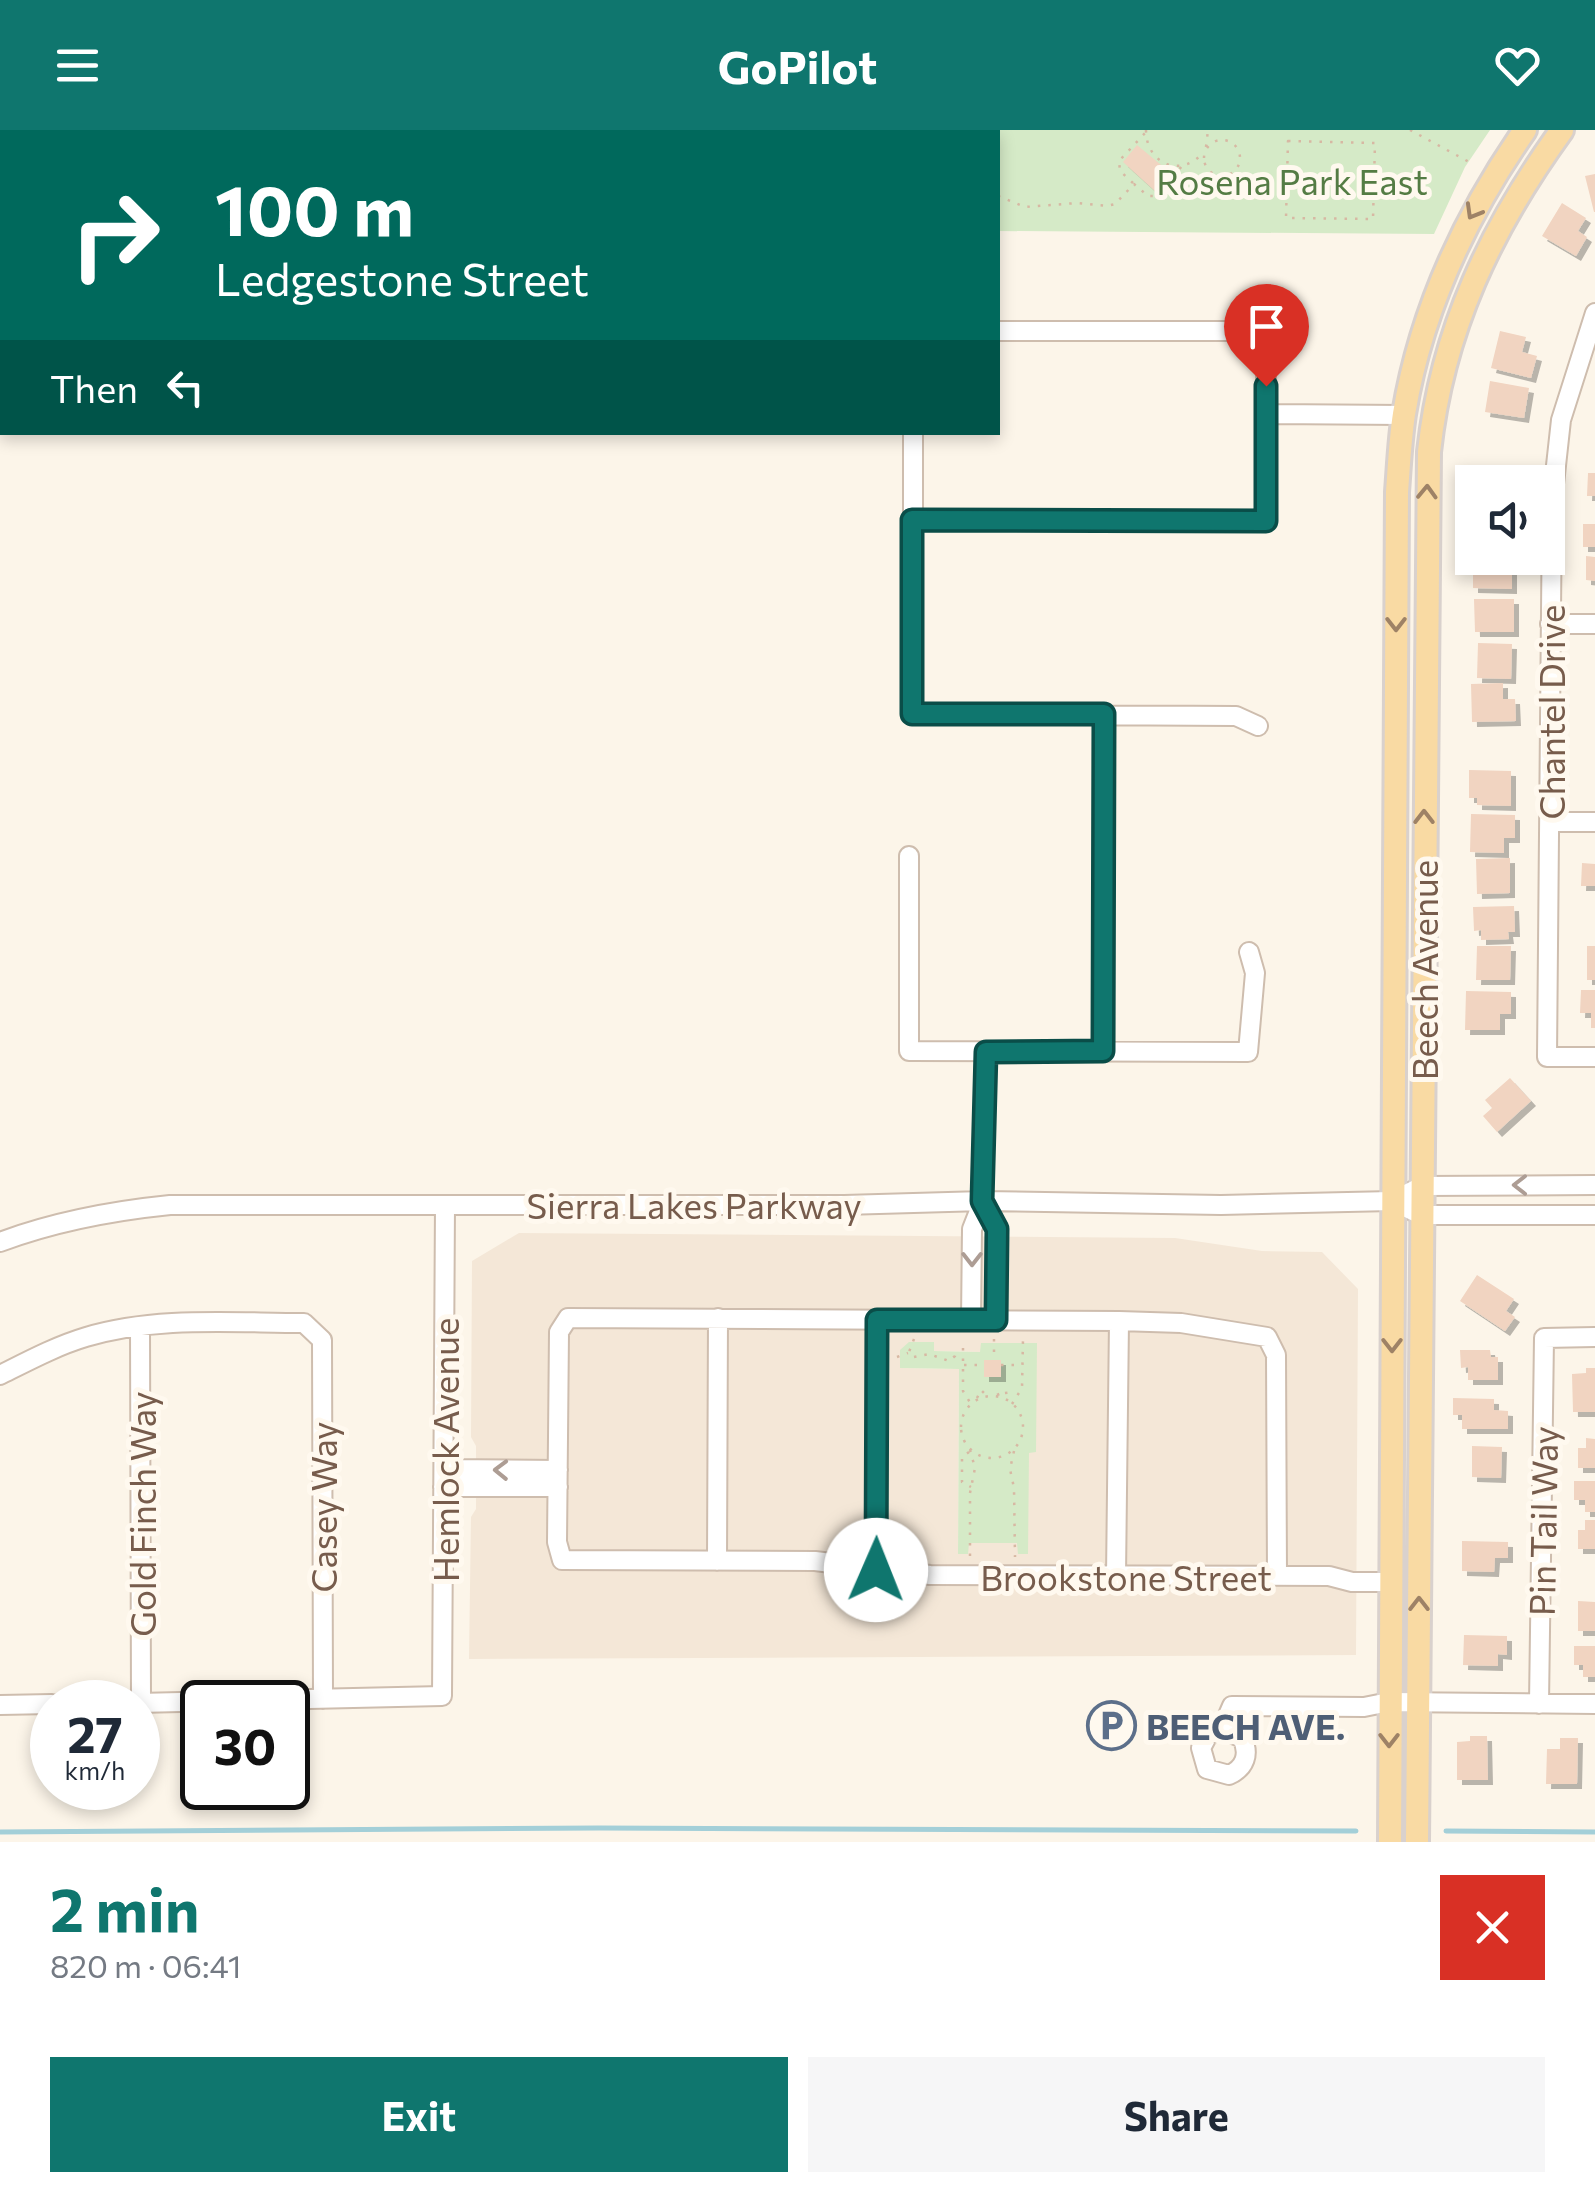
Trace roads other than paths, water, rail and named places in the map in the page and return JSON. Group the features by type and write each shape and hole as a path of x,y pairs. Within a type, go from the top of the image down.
{"main road":[{"name":"Beech Avenue","path":"1390,1842 1397,492 1404,414 1437,291 1465,226 1525,130"},
{"name":"Beech Avenue","path":"1417,1842 1426,495 1433,416 1447,356 1471,286 1512,200 1562,130"}],"street":[{"name":"Chantel Drive","path":"1595,313 1572,377 1556,446 1552,502 1547,1057 1595,1057"},
{"path":"912,520 1266,521 1266,331 1000,331"},
{"path":"1266,414 1404,414"},
{"path":"913,435 912,714 1236,716 1258,726"},
{"path":"1550,624 1595,624"},
{"path":"1103,1051 1104,714"},
{"path":"1550,822 1595,822"},
{"path":"909,856 909,1051 1248,1052 1255,973 1249,952"},
{"path":"971,1320 972,1229 982,1201 986,1052"},
{"name":"Sierra Lakes Parkway","path":"0,1242 87,1215 170,1205 844,1205 982,1201 1220,1205 1392,1201 1422,1186 1595,1185"},
{"path":"982,1201 997,1229 995,1330"},
{"name":"Sierra Lakes Parkway","path":"1392,1201 1421,1216 1595,1214"},
{"name":"Hemlock Avenue","path":"322,1699 442,1696 445,1205"},
{"path":"444,1478 558,1479 558,1332 568,1318 971,1320 995,1330 1119,1321 1181,1323 1267,1337 1276,1355 1276,1576"},
{"path":"716,1560 718,1318"},
{"path":"876,1570 877,1320"},
{"path":"1116,1576 1119,1321"},
{"name":"Casey Way","path":"140,1326 304,1324 322,1340 322,1699"},
{"path":"0,1375 87,1337 140,1326"},
{"name":"Gold Finch Way","path":"139,1680 140,1326"},
{"name":"Pin Tail Way","path":"1540,1704 1544,1338 1595,1337"},
{"name":"Brookstone Street","path":"558,1479 557,1542 562,1560 815,1561 930,1575 1329,1576 1352,1582 1390,1582"},
{"path":"160,1702 322,1699"},
{"path":"1222,1730 1232,1706 1364,1707 1389,1702 1595,1704"},
{"path":"0,1705 30,1704"}],"waterway":[{"path":"0,1832 599,1828 1356,1831"},
{"path":"1446,1831 1595,1832"}],"place":[{"name":"BEECH AVE.","path":"1111,1725"}],"park label":[{"name":"Rosena Park East","path":"1292,180"}]}
